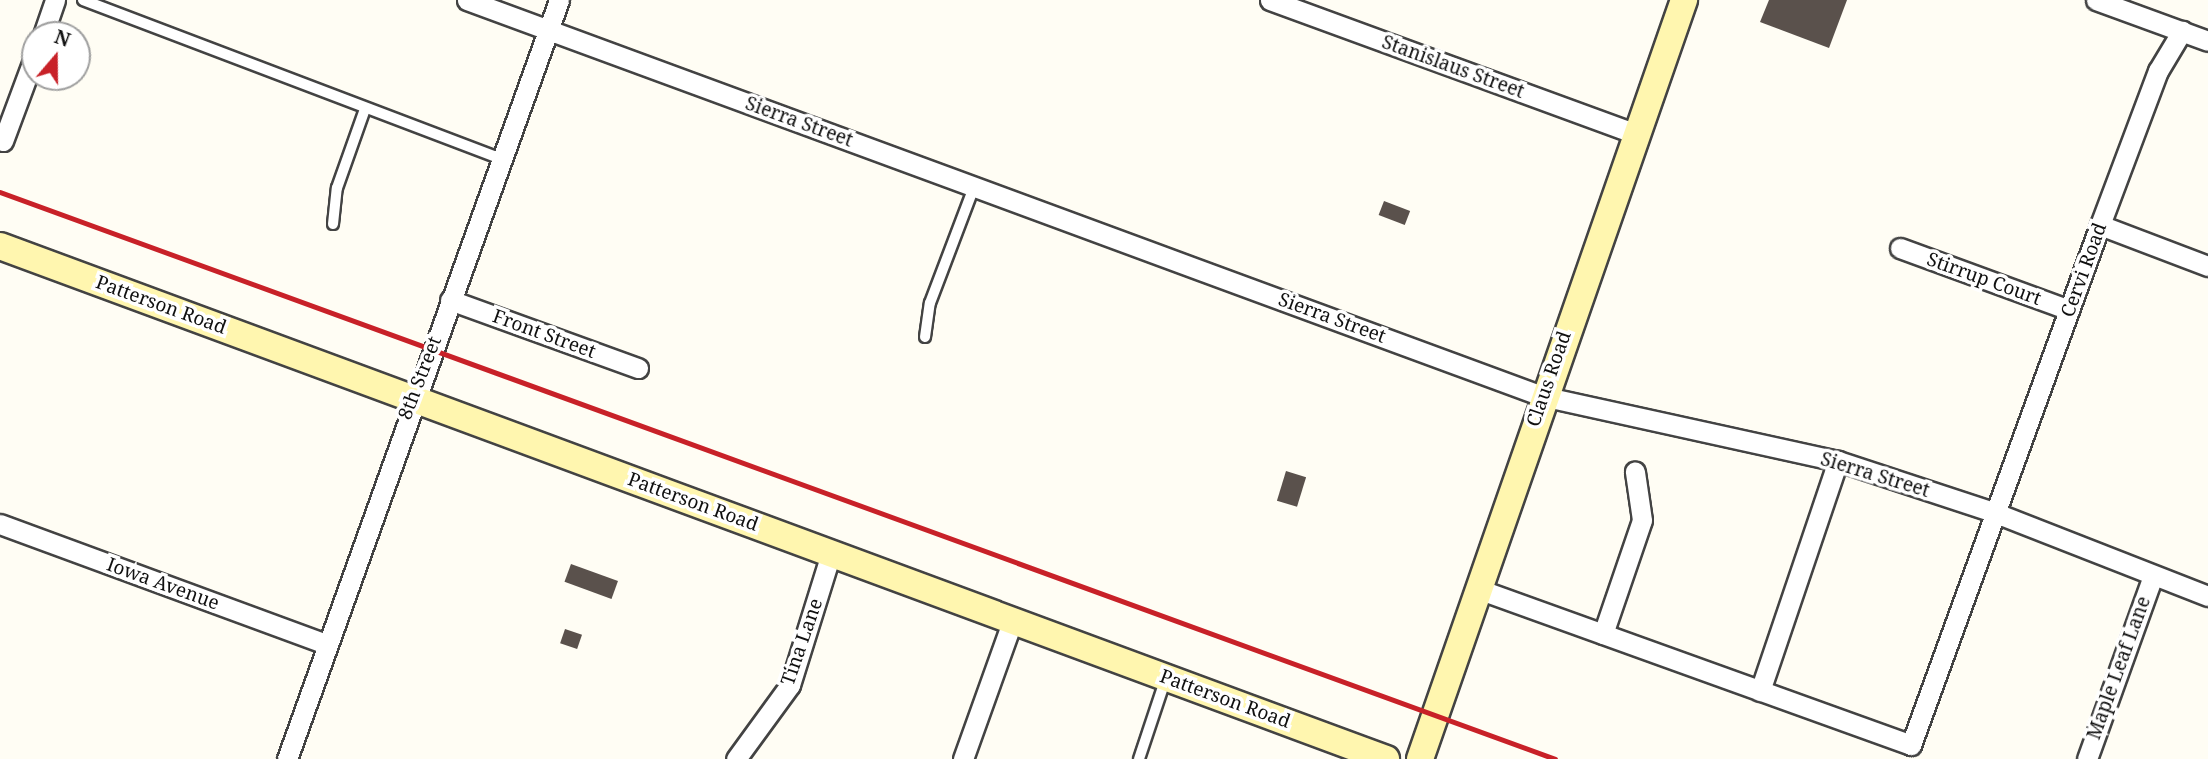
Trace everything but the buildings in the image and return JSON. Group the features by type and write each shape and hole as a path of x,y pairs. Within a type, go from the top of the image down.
{"main road":[{"name":"Claus Road","path":"1420,759 1542,396 1684,0"},
{"name":"Patterson Road","path":"0,246 1385,759"}],"street":[{"path":"48,21 55,0"},
{"name":"Sierra Street","path":"467,0 1542,396 1838,461 1996,513 2152,578 2208,596"},
{"name":"8th Street","path":"287,759 413,399 559,0"},
{"name":"Stanislaus Street","path":"1270,0 1636,134"},
{"path":"2096,0 2208,41"},
{"name":"Cervi Road","path":"1760,691 1911,745 2068,310 2158,71 2182,31"},
{"path":"3,141 22,91"},
{"path":"2100,225 2208,266"},
{"name":"Stirrup Court","path":"1900,248 2068,310"},
{"name":"Front Street","path":"450,300 638,368"},
{"path":"1478,589 1760,691 1838,461"},
{"path":"1603,634 1642,520 1635,472"},
{"name":"Iowa Avenue","path":"0,524 327,644"},
{"name":"Tina Lane","path":"736,759 790,685 831,553"},
{"name":"Maple Leaf Lane","path":"2087,759 2152,578"},
{"path":"964,759 1013,619"}],"lane":[{"path":"83,0 501,159"},
{"path":"333,224 337,188 365,109"},
{"path":"925,337 930,303 974,187"},
{"path":"1139,759 1166,677"}],"railway":[{"path":"0,192 1555,759"}]}
